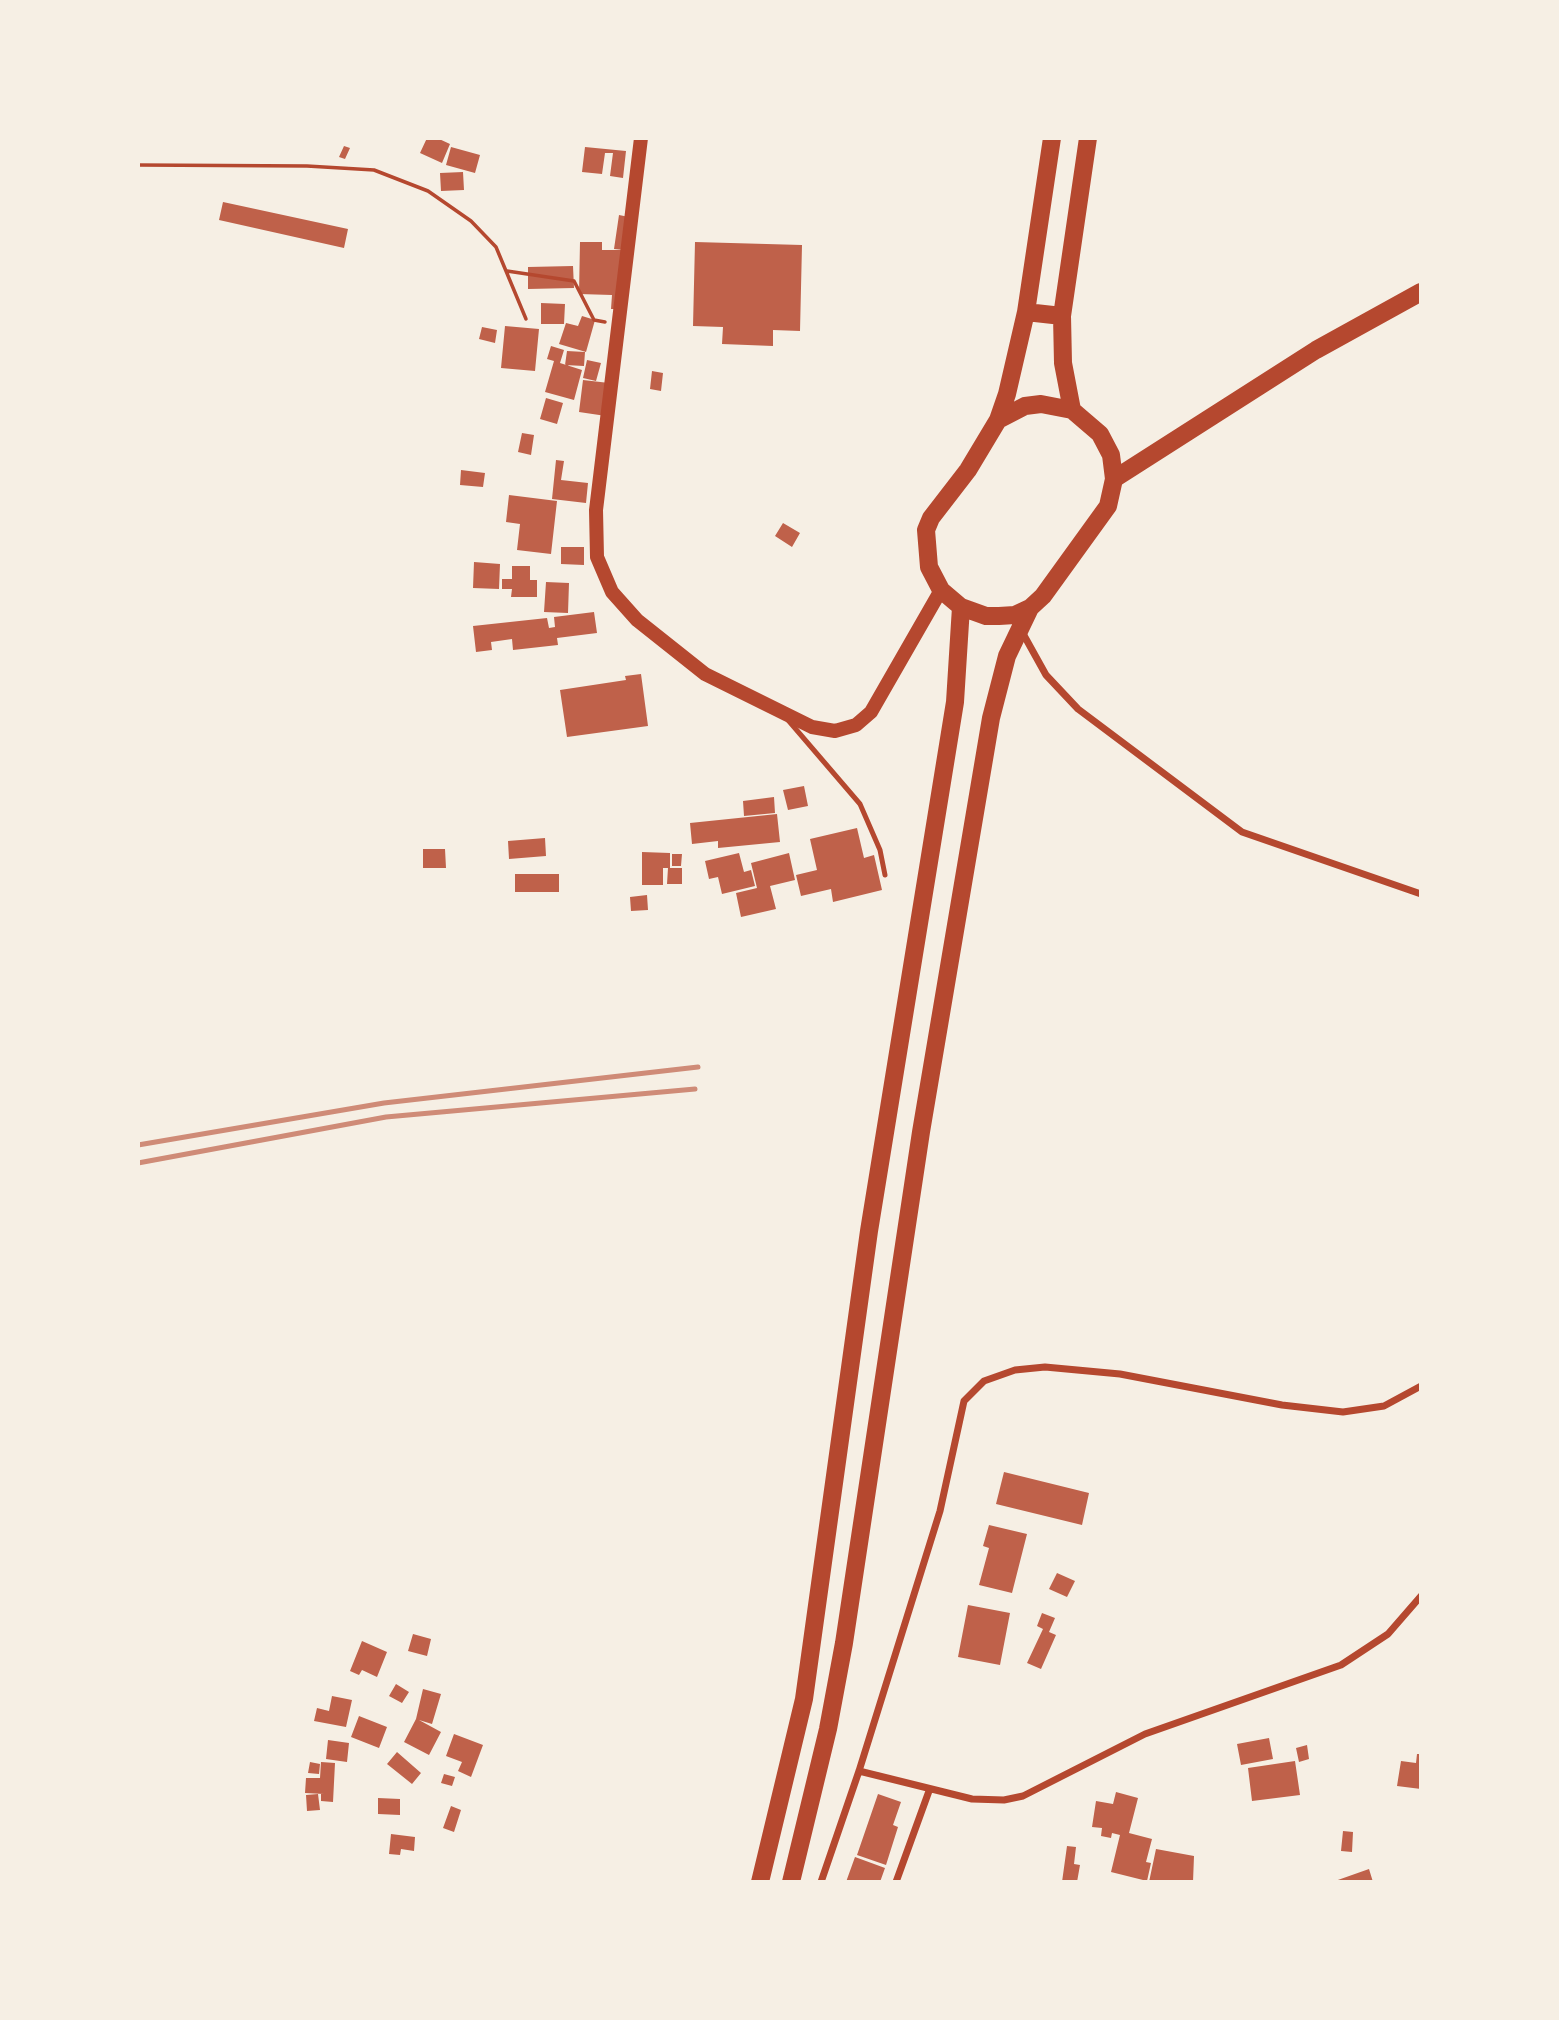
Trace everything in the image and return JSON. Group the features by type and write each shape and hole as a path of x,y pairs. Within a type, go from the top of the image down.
{"main road":[{"path":"641,138 596,510 597,557 612,593 637,620 705,674 823,730 846,729 871,712 941,590"},
{"path":"1030,608 1015,615 986,616 961,607 941,590 929,567 926,530 931,518 968,470 998,420 1014,367 1026,312 1052,138"},
{"path":"1072,410 1063,363 1062,316 1088,138"},
{"path":"1114,479 1316,350 1421,292"},
{"path":"1026,312 1062,316"},
{"path":"791,1882 828,1729 844,1643 921,1132 997,687 1019,627 1030,608 1051,585 1108,506 1114,479 1111,455 1100,434 1072,410 1049,405 1025,406 998,420"},
{"path":"760,1882 804,1699 869,1231 955,702 961,607"}],"street":[{"path":"1019,627 1046,675 1078,709 1233,826 1274,845 1421,894"},
{"path":"821,1882 859,1771 940,1511 964,1401 984,1381 1015,1370 1045,1367 1120,1374 1282,1405 1343,1412 1384,1406 1421,1386"},
{"path":"859,1771 929,1791 988,1801 1023,1796 1145,1734 1341,1665 1388,1634 1421,1596"},
{"path":"896,1882 929,1791"}],"lane":[{"path":"778,710 860,804 880,850 885,875"}],"path":[{"path":"138,165 307,166 374,170 428,191 471,221 496,247 526,318"},
{"path":"507,271 574,281 594,320 619,324"}],"building":[{"path":"427,138 437,138 450,144 442,163 420,153"},
{"path":"344,146 350,148 345,159 339,157"},
{"path":"451,147 480,155 475,173 446,165"},
{"path":"585,147 626,151 623,178 610,176 613,153 605,153 602,174 582,172"},
{"path":"463,172 464,190 441,191 440,173"},
{"path":"223,202 348,229 344,248 219,220"},
{"path":"619,215 629,217 624,250 614,249"},
{"path":"580,242 602,242 602,250 622,250 621,309 611,309 612,295 579,294"},
{"path":"695,242 802,245 800,331 773,330 773,346 722,344 723,327 693,326"},
{"path":"573,266 574,288 528,289 528,267"},
{"path":"541,303 565,304 564,324 541,324"},
{"path":"582,316 595,320 586,352 559,344 566,323 578,326"},
{"path":"505,326 539,329 535,371 501,368"},
{"path":"482,327 497,330 495,343 479,339"},
{"path":"551,346 564,350 560,363 582,370 574,400 545,392 554,361 547,359"},
{"path":"567,351 585,352 584,366 565,365"},
{"path":"587,360 601,363 596,381 583,378"},
{"path":"652,371 663,373 661,391 650,389"},
{"path":"583,380 609,383 606,416 579,412"},
{"path":"546,398 563,403 557,424 540,419"},
{"path":"522,433 534,435 531,455 518,452"},
{"path":"556,460 564,461 561,480 588,483 586,503 552,499"},
{"path":"461,470 485,473 483,487 460,485"},
{"path":"509,495 557,501 551,554 517,550 520,524 506,522"},
{"path":"783,523 800,533 792,547 775,536"},
{"path":"561,547 584,547 584,565 561,564"},
{"path":"474,562 500,564 499,589 473,588"},
{"path":"512,566 530,566 530,580 537,580 537,597 511,597 512,589 502,589 502,579 512,579"},
{"path":"546,582 569,583 568,613 544,612"},
{"path":"594,612 597,633 557,638 558,645 513,650 512,639 491,642 492,650 476,652 473,626 547,618 549,628 555,627 554,617"},
{"path":"641,674 648,726 567,737 560,690 626,680 625,676"},
{"path":"804,786 808,806 788,810 783,790"},
{"path":"774,797 775,813 744,816 743,801"},
{"path":"777,814 780,842 718,848 718,841 692,844 690,823"},
{"path":"857,828 864,858 874,855 882,890 833,902 831,889 801,896 796,875 817,870 810,839"},
{"path":"545,838 546,856 509,859 508,841"},
{"path":"423,849 445,849 446,868 423,868"},
{"path":"642,852 670,853 670,868 682,868 682,884 667,884 668,868 663,868 663,885 642,885"},
{"path":"739,853 744,872 751,870 755,886 722,894 718,877 709,879 705,861"},
{"path":"789,853 795,880 770,886 776,909 741,917 736,893 757,888 751,863"},
{"path":"672,854 682,854 681,866 672,866"},
{"path":"515,874 559,874 559,892 515,892"},
{"path":"647,895 648,910 631,911 630,897"},
{"path":"1004,1472 1089,1493 1082,1525 996,1504"},
{"path":"989,1525 1027,1534 1012,1593 979,1585 989,1548 983,1546"},
{"path":"1057,1573 1075,1581 1067,1597 1049,1589"},
{"path":"968,1605 1010,1613 1000,1665 958,1657"},
{"path":"1042,1613 1055,1618 1049,1632 1056,1635 1041,1669 1027,1663 1043,1629 1037,1626"},
{"path":"413,1634 431,1639 427,1656 408,1651"},
{"path":"362,1641 387,1652 377,1677 362,1670 359,1675 350,1671"},
{"path":"396,1684 409,1692 402,1703 389,1696"},
{"path":"423,1689 441,1694 432,1724 419,1720 441,1732 429,1755 404,1742 416,1719"},
{"path":"332,1696 352,1700 346,1727 314,1721 317,1708 329,1711"},
{"path":"359,1716 387,1727 379,1748 351,1737"},
{"path":"454,1734 483,1745 471,1777 458,1771 462,1762 446,1756"},
{"path":"1269,1738 1273,1759 1241,1765 1237,1744"},
{"path":"328,1740 349,1743 347,1762 326,1759"},
{"path":"1307,1745 1309,1759 1299,1762 1296,1748"},
{"path":"397,1752 421,1773 412,1784 387,1764"},
{"path":"1417,1754 1421,1754 1421,1789 1397,1786 1401,1761 1416,1763"},
{"path":"1295,1761 1300,1795 1252,1801 1248,1768"},
{"path":"310,1762 320,1764 319,1774 308,1773"},
{"path":"321,1762 335,1763 333,1802 321,1801 321,1794 324,1794 305,1793 306,1778 320,1778"},
{"path":"444,1774 455,1777 452,1786 441,1783"},
{"path":"1116,1792 1138,1798 1129,1833 1152,1839 1146,1862 1151,1863 1147,1881 1111,1872 1120,1835 1112,1833 1111,1838 1101,1836 1102,1828 1092,1827 1096,1801 1113,1804"},
{"path":"318,1794 320,1810 307,1811 306,1795"},
{"path":"878,1794 901,1802 893,1825 898,1827 886,1865 857,1855"},
{"path":"378,1798 400,1799 400,1815 378,1814"},
{"path":"451,1806 461,1810 454,1832 443,1828"},
{"path":"1343,1831 1353,1832 1352,1852 1341,1851"},
{"path":"391,1834 415,1837 414,1851 401,1849 400,1855 389,1854"},
{"path":"1067,1846 1076,1847 1074,1864 1080,1865 1077,1882 1062,1882"},
{"path":"1156,1849 1194,1856 1193,1882 1149,1882"},
{"path":"855,1857 885,1868 880,1882 846,1882"},
{"path":"1369,1869 1373,1882 1335,1882 1335,1881"}],"railway":[{"path":"138,1145 384,1103 698,1067"},
{"path":"138,1163 386,1117 695,1089"}]}
